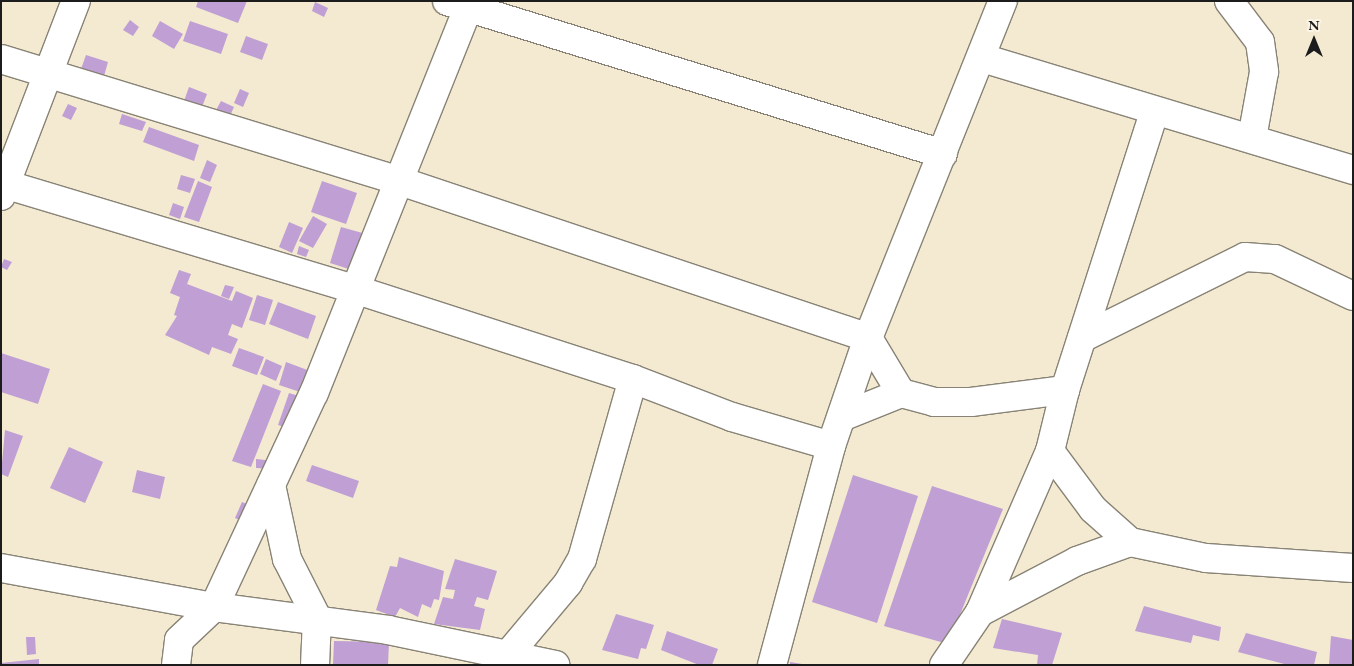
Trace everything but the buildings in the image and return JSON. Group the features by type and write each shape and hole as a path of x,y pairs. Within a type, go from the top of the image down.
{"street":[{"path":"76,1 3,188 354,289 633,379 732,417 831,446"},
{"path":"772,665 831,446 844,416 868,338 982,58 1003,1"},
{"path":"1229,1 1260,42 1264,72 1252,138"},
{"path":"176,665 179,640 214,607 314,393 397,180 462,4 943,154"},
{"path":"1,58 397,180 868,338 901,393"},
{"path":"982,58 1154,112 1252,138 1353,170"},
{"path":"944,665 980,612 1050,451 1065,390 1154,112"},
{"path":"1082,338 1245,257 1275,259 1353,296"},
{"path":"506,661 568,583 582,559 633,379"},
{"path":"844,416 901,393 934,402 971,402 1065,390"},
{"path":"1050,451 1093,509 1130,542 1206,558 1353,568"},
{"path":"271,485 287,559 317,618 314,665"},
{"path":"980,612 1077,561 1130,542"},
{"path":"1,568 214,607 317,618 506,661 555,665"}]}
